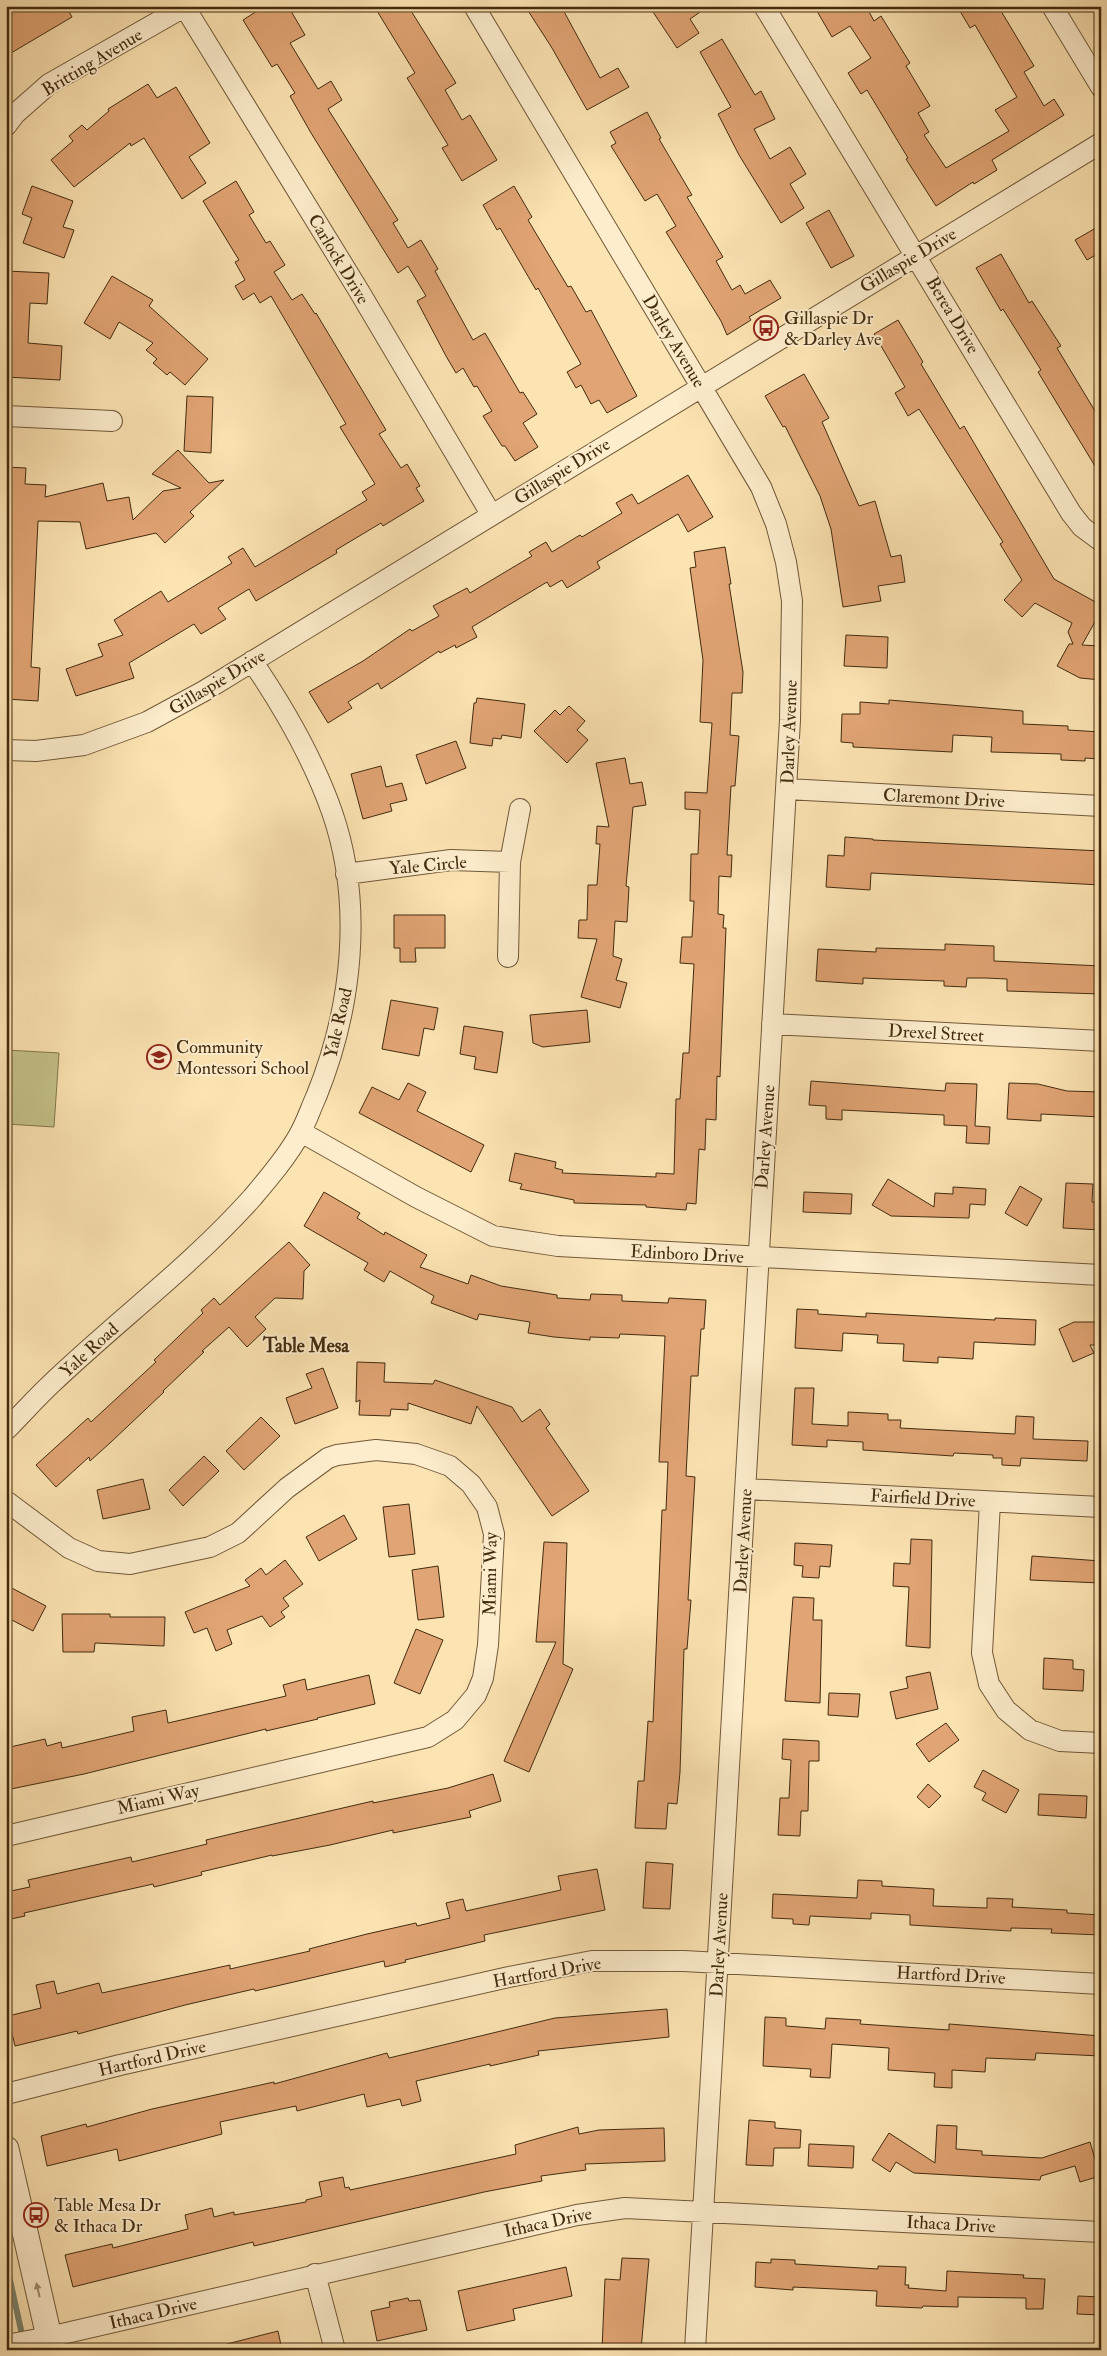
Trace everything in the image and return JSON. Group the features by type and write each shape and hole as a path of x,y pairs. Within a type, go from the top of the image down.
{"street":[{"name":"Britting Avenue","path":"6,126 15,114 49,84 184,6"},
{"name":"Carlock Drive","path":"184,6 359,291 491,514"},
{"name":"Darley Avenue","path":"474,6 761,487 776,524 786,562 792,601 793,640 787,789 695,2350"},
{"name":"Berea Drive","path":"764,6 916,254 1071,513 1082,527 1101,541"},
{"path":"1052,6 1101,87"},
{"name":"Gillaspie Drive","path":"6,750 36,751 84,745 147,722 252,661 916,254 1101,143"},
{"path":"6,416 112,421"},
{"name":"Yale Road","path":"6,1430 51,1384 194,1256 252,1197 301,1132 328,1068 346,995 351,941 346,874 332,813 308,754 272,691 252,661"},
{"name":"Claremont Drive","path":"787,789 1101,806"},
{"path":"508,957 510,862 520,810"},
{"name":"Yale Circle","path":"346,874 451,860 510,862"},
{"name":"Drexel Street","path":"772,1024 1101,1041"},
{"name":"Edinboro Drive","path":"301,1132 416,1197 493,1236 541,1245 1101,1275"},
{"name":"Miami Way","path":"6,1501 69,1548 98,1561 130,1564 210,1546 238,1533 288,1488 328,1458 376,1450 416,1454 450,1466 472,1484 487,1507 494,1534 488,1645 483,1678 476,1695 455,1720 432,1735 6,1836"},
{"name":"Fairfield Drive","path":"746,1489 1101,1507"},
{"path":"990,1502 982,1653 989,1684 1006,1710 1030,1730 1060,1741 1101,1743"},
{"name":"Hartford Drive","path":"6,2094 120,2065 592,1961 653,1960 1101,1984"},
{"path":"6,2149 43,2342"},
{"name":"Ithaca Drive","path":"6,2345 43,2342 315,2274 577,2215 625,2208 1101,2232"},
{"path":"315,2274 335,2350"}],"shaded area":[{"path":"6,1050 59,1053 54,1127 6,1124"}],"building":[{"path":"6,6 66,6 72,17 6,56"},
{"path":"265,6 288,6 305,35 290,43 318,89 331,81 342,100 328,109 398,220 393,223 408,248 421,240 438,269 435,271 473,340 485,333 520,393 523,392 537,414 523,423 538,447 515,461 505,446 502,446 483,416 492,411 477,386 474,387 463,368 456,373 446,356 417,301 426,296 408,266 398,273 311,133 290,96 295,93 277,64 272,67 243,20"},
{"path":"374,6 408,6 456,83 445,90 462,120 470,115 497,160 462,181 442,148 448,145 407,78 415,73"},
{"path":"525,6 561,6 600,78 618,68 629,87 587,110 552,48"},
{"path":"649,6 709,6 690,19 699,33 677,48"},
{"path":"814,6 866,6 874,21 881,16 910,63 906,66 930,106 918,113 929,132 924,135 946,168 1009,131 995,110 1017,97 975,25 970,28 957,6 998,6 1034,66 1024,72 1044,106 1054,99 1064,115 992,160 997,170 974,184 973,182 936,206 906,159 908,158 867,90 861,94 848,73 871,58 850,26 832,37"},
{"path":"722,39 755,95 761,91 775,119 754,129 770,159 790,147 806,174 790,184 804,208 781,223 739,155 718,114 731,107 700,52"},
{"path":"148,84 157,98 176,87 210,143 189,157 206,183 182,199 144,138 131,146 130,143 74,187 51,160 73,141 69,136 82,125 87,130 109,111 108,109"},
{"path":"647,112 661,138 659,139 692,195 687,197 723,257 716,261 732,290 740,285 745,294 770,280 781,298 749,317 751,320 727,335 721,321 666,232 676,226 657,194 645,201 611,146 616,143 610,132"},
{"path":"236,181 254,212 249,215 266,243 270,241 285,265 274,272 292,300 302,294 316,313 386,430 379,434 401,468 407,464 420,486 416,488 424,501 383,526 381,523 336,550 337,553 256,601 249,589 218,608 226,619 201,634 194,624 129,663 134,678 76,696 66,669 103,656 98,644 123,635 114,620 161,591 168,602 232,563 228,557 243,548 255,567 367,500 362,492 375,484 340,427 346,424 271,296 260,303 254,293 243,300 235,286 245,280 235,262 239,260 203,201"},
{"path":"32,186 73,201 63,227 74,230 64,258 23,243 32,218 22,214"},
{"path":"514,186 532,217 528,220 568,287 571,286 586,312 591,310 637,396 607,413 599,400 591,404 581,385 576,388 567,372 581,364 538,288 536,290 500,228 497,230 483,205"},
{"path":"829,210 854,256 831,268 806,223"},
{"path":"1101,225 1101,252 1087,260 1075,240"},
{"path":"1001,254 1029,303 1032,301 1061,346 1057,348 1101,421 1101,476 1038,372 1041,370 1003,309 1001,311 976,268"},
{"path":"6,271 49,273 47,304 30,303 28,343 62,346 60,380 6,377"},
{"path":"112,276 153,300 149,306 208,359 185,385 170,372 167,375 153,363 157,359 146,350 153,343 119,322 110,339 84,323"},
{"path":"898,320 923,362 921,364 960,429 964,426 1054,579 1101,605 1101,611 1082,645 1101,646 1101,680 1080,678 1057,666 1069,644 1073,644 1068,632 1072,623 1035,603 1022,617 1004,600 1022,580 1000,544 1003,542 919,409 908,416 895,393 905,387 874,334"},
{"path":"804,374 829,418 822,422 859,506 875,501 891,557 901,555 905,582 878,586 881,601 843,607 831,529 820,496 785,426 783,427 765,396"},
{"path":"187,396 213,397 211,453 184,451"},
{"path":"178,450 209,483 224,480 190,512 194,516 165,543 156,533 86,549 80,522 38,521 31,667 40,668 38,701 6,699 6,467 26,468 25,484 46,485 45,497 103,483 107,501 129,497 133,520 163,491 181,488 152,474"},
{"path":"688,475 713,517 688,532 678,514 597,562 600,568 567,588 562,580 550,587 547,582 472,627 477,637 456,648 455,645 440,653 439,651 381,689 378,683 348,702 352,708 328,723 309,692 363,661 410,629 412,631 439,616 433,606 467,588 470,593 532,556 529,552 546,542 552,552 580,535 582,537 622,513 616,503 632,494 638,504"},
{"path":"725,547 743,672 742,693 732,693 730,735 739,736 735,786 731,786 727,855 732,855 731,877 719,876 718,914 724,915 723,928 726,928 720,1077 717,1076 716,1120 706,1119 705,1150 699,1149 696,1204 687,1203 686,1210 646,1207 646,1205 574,1203 574,1200 520,1189 522,1184 509,1181 515,1153 556,1162 555,1168 563,1170 562,1173 656,1177 656,1173 674,1174 676,1099 680,1099 683,1053 689,1053 694,964 680,963 682,937 692,937 694,901 690,901 691,854 698,854 700,810 685,809 685,792 707,793 712,723 700,722 703,660 690,568 696,567 694,552"},
{"path":"846,635 888,637 887,668 844,666"},
{"path":"477,698 525,704 521,738 502,735 501,739 493,738 492,746 470,743 474,703 476,703"},
{"path":"889,700 1023,711 1023,724 1068,726 1068,730 1101,732 1101,759 1085,758 1085,761 1061,760 1061,754 991,752 992,737 953,735 952,752 853,747 853,743 841,742 842,714 860,714 860,702 889,704"},
{"path":"569,706 585,721 577,730 588,740 567,763 534,731 555,710 560,715"},
{"path":"456,741 466,768 426,784 416,755"},
{"path":"625,758 630,784 642,782 646,805 633,807 626,886 629,887 627,922 615,921 613,956 622,959 616,980 627,983 620,1008 581,997 597,939 578,938 579,920 587,920 588,885 597,885 600,844 596,844 597,826 609,827 596,763"},
{"path":"381,766 386,787 402,783 407,800 390,804 392,811 363,819 351,774"},
{"path":"845,837 1101,851 1101,885 871,873 870,890 826,887 828,855 844,856"},
{"path":"394,915 445,915 445,948 415,948 416,962 400,962 400,948 394,948"},
{"path":"945,944 994,946 994,961 1101,966 1101,994 1007,991 1007,979 967,978 966,987 944,986 944,981 863,978 863,984 816,981 818,949 876,952 876,948 945,950"},
{"path":"391,1000 438,1008 434,1030 424,1028 419,1056 382,1049"},
{"path":"587,1010 590,1042 543,1047 533,1043 530,1015"},
{"path":"464,1026 503,1032 497,1073 474,1069 476,1057 460,1054"},
{"path":"811,1081 945,1091 946,1083 977,1084 975,1126 990,1127 989,1144 966,1143 967,1126 944,1125 944,1115 842,1110 842,1120 826,1119 826,1106 809,1105"},
{"path":"408,1083 426,1092 417,1111 484,1145 471,1172 359,1113 372,1087 399,1100"},
{"path":"1009,1083 1038,1084 1067,1091 1101,1092 1101,1117 1041,1114 1041,1121 1007,1119"},
{"path":"888,1179 934,1207 935,1193 953,1194 953,1187 986,1189 985,1205 970,1204 969,1218 891,1216 872,1205"},
{"path":"1066,1183 1093,1184 1092,1202 1101,1202 1101,1230 1063,1228"},
{"path":"1020,1186 1042,1199 1027,1226 1005,1213"},
{"path":"324,1192 360,1213 357,1218 384,1235 385,1232 427,1255 420,1267 468,1284 471,1275 501,1286 557,1295 557,1298 590,1300 591,1294 622,1295 622,1301 668,1303 669,1298 706,1300 704,1329 701,1329 698,1376 691,1376 686,1476 695,1477 688,1600 691,1600 687,1649 684,1649 680,1772 677,1804 668,1803 666,1829 635,1828 638,1781 644,1781 648,1721 653,1722 662,1510 666,1510 668,1462 659,1462 665,1336 620,1334 619,1338 590,1337 590,1340 554,1337 528,1333 530,1322 479,1314 477,1320 431,1303 434,1296 390,1271 384,1282 364,1270 368,1263 304,1226"},
{"path":"804,1192 852,1194 851,1214 803,1212"},
{"path":"289,1242 310,1265 304,1271 303,1299 275,1298 255,1317 266,1329 247,1347 229,1327 202,1351 204,1352 110,1443 90,1461 89,1457 56,1487 36,1465 88,1418 91,1422 156,1362 154,1360 203,1313 201,1310 214,1298 220,1305"},
{"path":"797,1309 818,1310 818,1314 866,1317 866,1313 995,1320 995,1318 1036,1320 1035,1345 974,1342 973,1359 938,1357 938,1363 903,1361 904,1344 877,1343 878,1335 843,1333 842,1351 795,1348"},
{"path":"1074,1322 1101,1322 1101,1345 1090,1345 1094,1353 1073,1362 1059,1329"},
{"path":"357,1362 385,1363 384,1382 433,1384 435,1380 512,1407 522,1422 540,1409 550,1424 546,1428 589,1491 552,1516 477,1406 471,1424 408,1403 408,1410 391,1409 390,1416 359,1415 360,1400 356,1402"},
{"path":"323,1368 338,1408 295,1424 286,1398 312,1388 306,1374"},
{"path":"795,1388 814,1388 812,1424 848,1426 848,1412 888,1414 888,1420 901,1420 900,1428 1015,1434 1016,1416 1034,1417 1033,1439 1088,1441 1087,1461 1021,1458 1020,1466 1002,1465 1002,1458 993,1458 993,1455 954,1453 953,1456 863,1450 863,1442 827,1440 827,1447 792,1445"},
{"path":"261,1417 280,1436 244,1470 226,1451"},
{"path":"204,1456 219,1471 183,1506 169,1490"},
{"path":"143,1479 150,1509 103,1519 97,1490"},
{"path":"409,1504 415,1554 389,1557 383,1507"},
{"path":"344,1515 357,1539 319,1561 306,1537"},
{"path":"911,1539 932,1540 930,1648 906,1646 909,1587 893,1586 894,1563 910,1564"},
{"path":"544,1542 567,1543 563,1664 573,1669 529,1772 504,1761 556,1642 536,1642"},
{"path":"795,1543 832,1545 830,1567 820,1566 819,1578 802,1577 803,1566 794,1565"},
{"path":"1032,1556 1101,1561 1101,1583 1030,1580"},
{"path":"285,1560 303,1584 283,1598 289,1606 281,1612 285,1617 270,1627 262,1616 227,1630 232,1644 216,1651 207,1628 194,1633 185,1612 250,1586 245,1580 261,1568 266,1575"},
{"path":"438,1566 444,1617 418,1620 412,1570"},
{"path":"6,1585 46,1606 33,1631 6,1617"},
{"path":"793,1597 814,1598 813,1620 822,1620 820,1703 785,1701"},
{"path":"62,1614 110,1614 110,1617 165,1617 164,1646 95,1643 94,1652 63,1652"},
{"path":"416,1629 443,1640 420,1694 394,1683"},
{"path":"1044,1658 1073,1660 1073,1669 1084,1670 1083,1691 1043,1689"},
{"path":"930,1672 938,1709 896,1719 890,1692 908,1688 906,1677"},
{"path":"369,1675 375,1704 84,1774 6,1790 6,1748 45,1739 47,1746 61,1742 62,1748 134,1731 132,1717 166,1710 168,1723 286,1696 283,1685 305,1679 307,1690"},
{"path":"829,1693 860,1694 858,1717 828,1715"},
{"path":"946,1723 959,1740 929,1762 916,1744"},
{"path":"783,1739 819,1741 819,1761 809,1761 808,1811 801,1811 800,1836 778,1835 780,1798 789,1798 791,1760 782,1759"},
{"path":"983,1770 1019,1790 1006,1813 982,1800 986,1793 974,1787"},
{"path":"493,1774 501,1801 469,1811 471,1817 393,1833 393,1830 330,1845 272,1855 201,1872 202,1875 154,1887 153,1884 24,1913 25,1916 6,1920 6,1892 30,1887 28,1880 131,1857 132,1862 207,1844 206,1840 373,1801 373,1803 448,1788"},
{"path":"928,1784 941,1796 929,1808 917,1797"},
{"path":"1039,1794 1087,1796 1086,1818 1038,1815"},
{"path":"646,1862 673,1864 670,1909 643,1908"},
{"path":"597,1869 605,1910 484,1935 485,1941 405,1960 406,1962 385,1967 384,1961 185,2005 78,2034 77,2031 15,2046 8,2016 41,2008 36,1985 54,1981 57,1994 99,1983 102,1993 230,1965 230,1969 310,1951 309,1949 367,1934 416,1923 417,1926 450,1918 446,1903 463,1899 466,1911 561,1890 558,1876"},
{"path":"858,1880 882,1881 882,1886 934,1889 933,1906 987,1908 987,1898 1013,1899 1012,1907 1067,1910 1067,1913 1101,1915 1101,1935 1051,1933 1052,1929 1011,1928 1011,1931 910,1925 910,1915 871,1913 871,1919 810,1916 809,1925 793,1924 793,1919 772,1918 773,1894 857,1898"},
{"path":"667,2009 669,2037 538,2051 539,2055 416,2081 421,2101 402,2106 400,2099 367,2107 364,2094 297,2111 296,2106 220,2122 222,2134 119,2161 117,2149 47,2166 41,2136 86,2124 87,2127 152,2109 274,2082 274,2084 387,2053 389,2058 555,2018"},
{"path":"765,2017 786,2018 786,2026 825,2029 826,2018 861,2020 860,2024 949,2030 949,2024 1101,2036 1101,2056 1036,2053 1035,2060 986,2058 985,2072 952,2070 952,2088 934,2087 935,2073 888,2070 889,2048 832,2044 830,2078 810,2077 811,2069 763,2066"},
{"path":"749,2120 775,2122 775,2128 801,2130 800,2148 774,2148 773,2166 746,2165"},
{"path":"937,2125 957,2126 956,2149 982,2151 982,2155 1042,2158 1090,2142 1100,2176 1080,2182 1075,2166 1041,2176 1040,2180 914,2173 896,2162 890,2172 872,2160 889,2133 935,2163"},
{"path":"578,2127 579,2134 599,2130 664,2128 665,2161 585,2164 586,2170 541,2176 542,2181 484,2192 254,2246 253,2242 73,2287 65,2255 112,2244 113,2248 188,2229 185,2215 212,2208 214,2217 234,2212 234,2215 306,2202 306,2200 322,2196 319,2182 343,2177 345,2188 349,2187 350,2190 516,2154 515,2145"},
{"path":"809,2144 854,2146 853,2168 808,2166"},
{"path":"622,2258 649,2259 641,2350 602,2350 605,2279 620,2280"},
{"path":"771,2259 795,2260 795,2264 878,2269 878,2266 906,2267 905,2285 909,2285 908,2288 946,2291 947,2271 1024,2275 1023,2278 1045,2279 1043,2309 1026,2309 1026,2298 958,2297 958,2307 876,2306 877,2291 793,2287 793,2290 755,2287 756,2262 771,2263"},
{"path":"566,2267 572,2296 513,2309 515,2320 467,2331 458,2291"},
{"path":"1078,2296 1101,2297 1101,2315 1077,2314"},
{"path":"408,2298 409,2301 420,2300 427,2330 377,2341 371,2311 390,2307 389,2302"},
{"path":"278,2331 282,2350 228,2350 227,2344"}],"waterway":[{"path":"6,2262 23,2339"}],"place":[{"name":"Gillaspie Dr & Darley Ave","path":"766,328"},
{"name":"Community Montessori School","path":"159,1057"},
{"name":"Table Mesa Dr & Ithaca Dr","path":"36,2215"}],"district":[{"name":"Table Mesa","path":"306,1345"}]}
